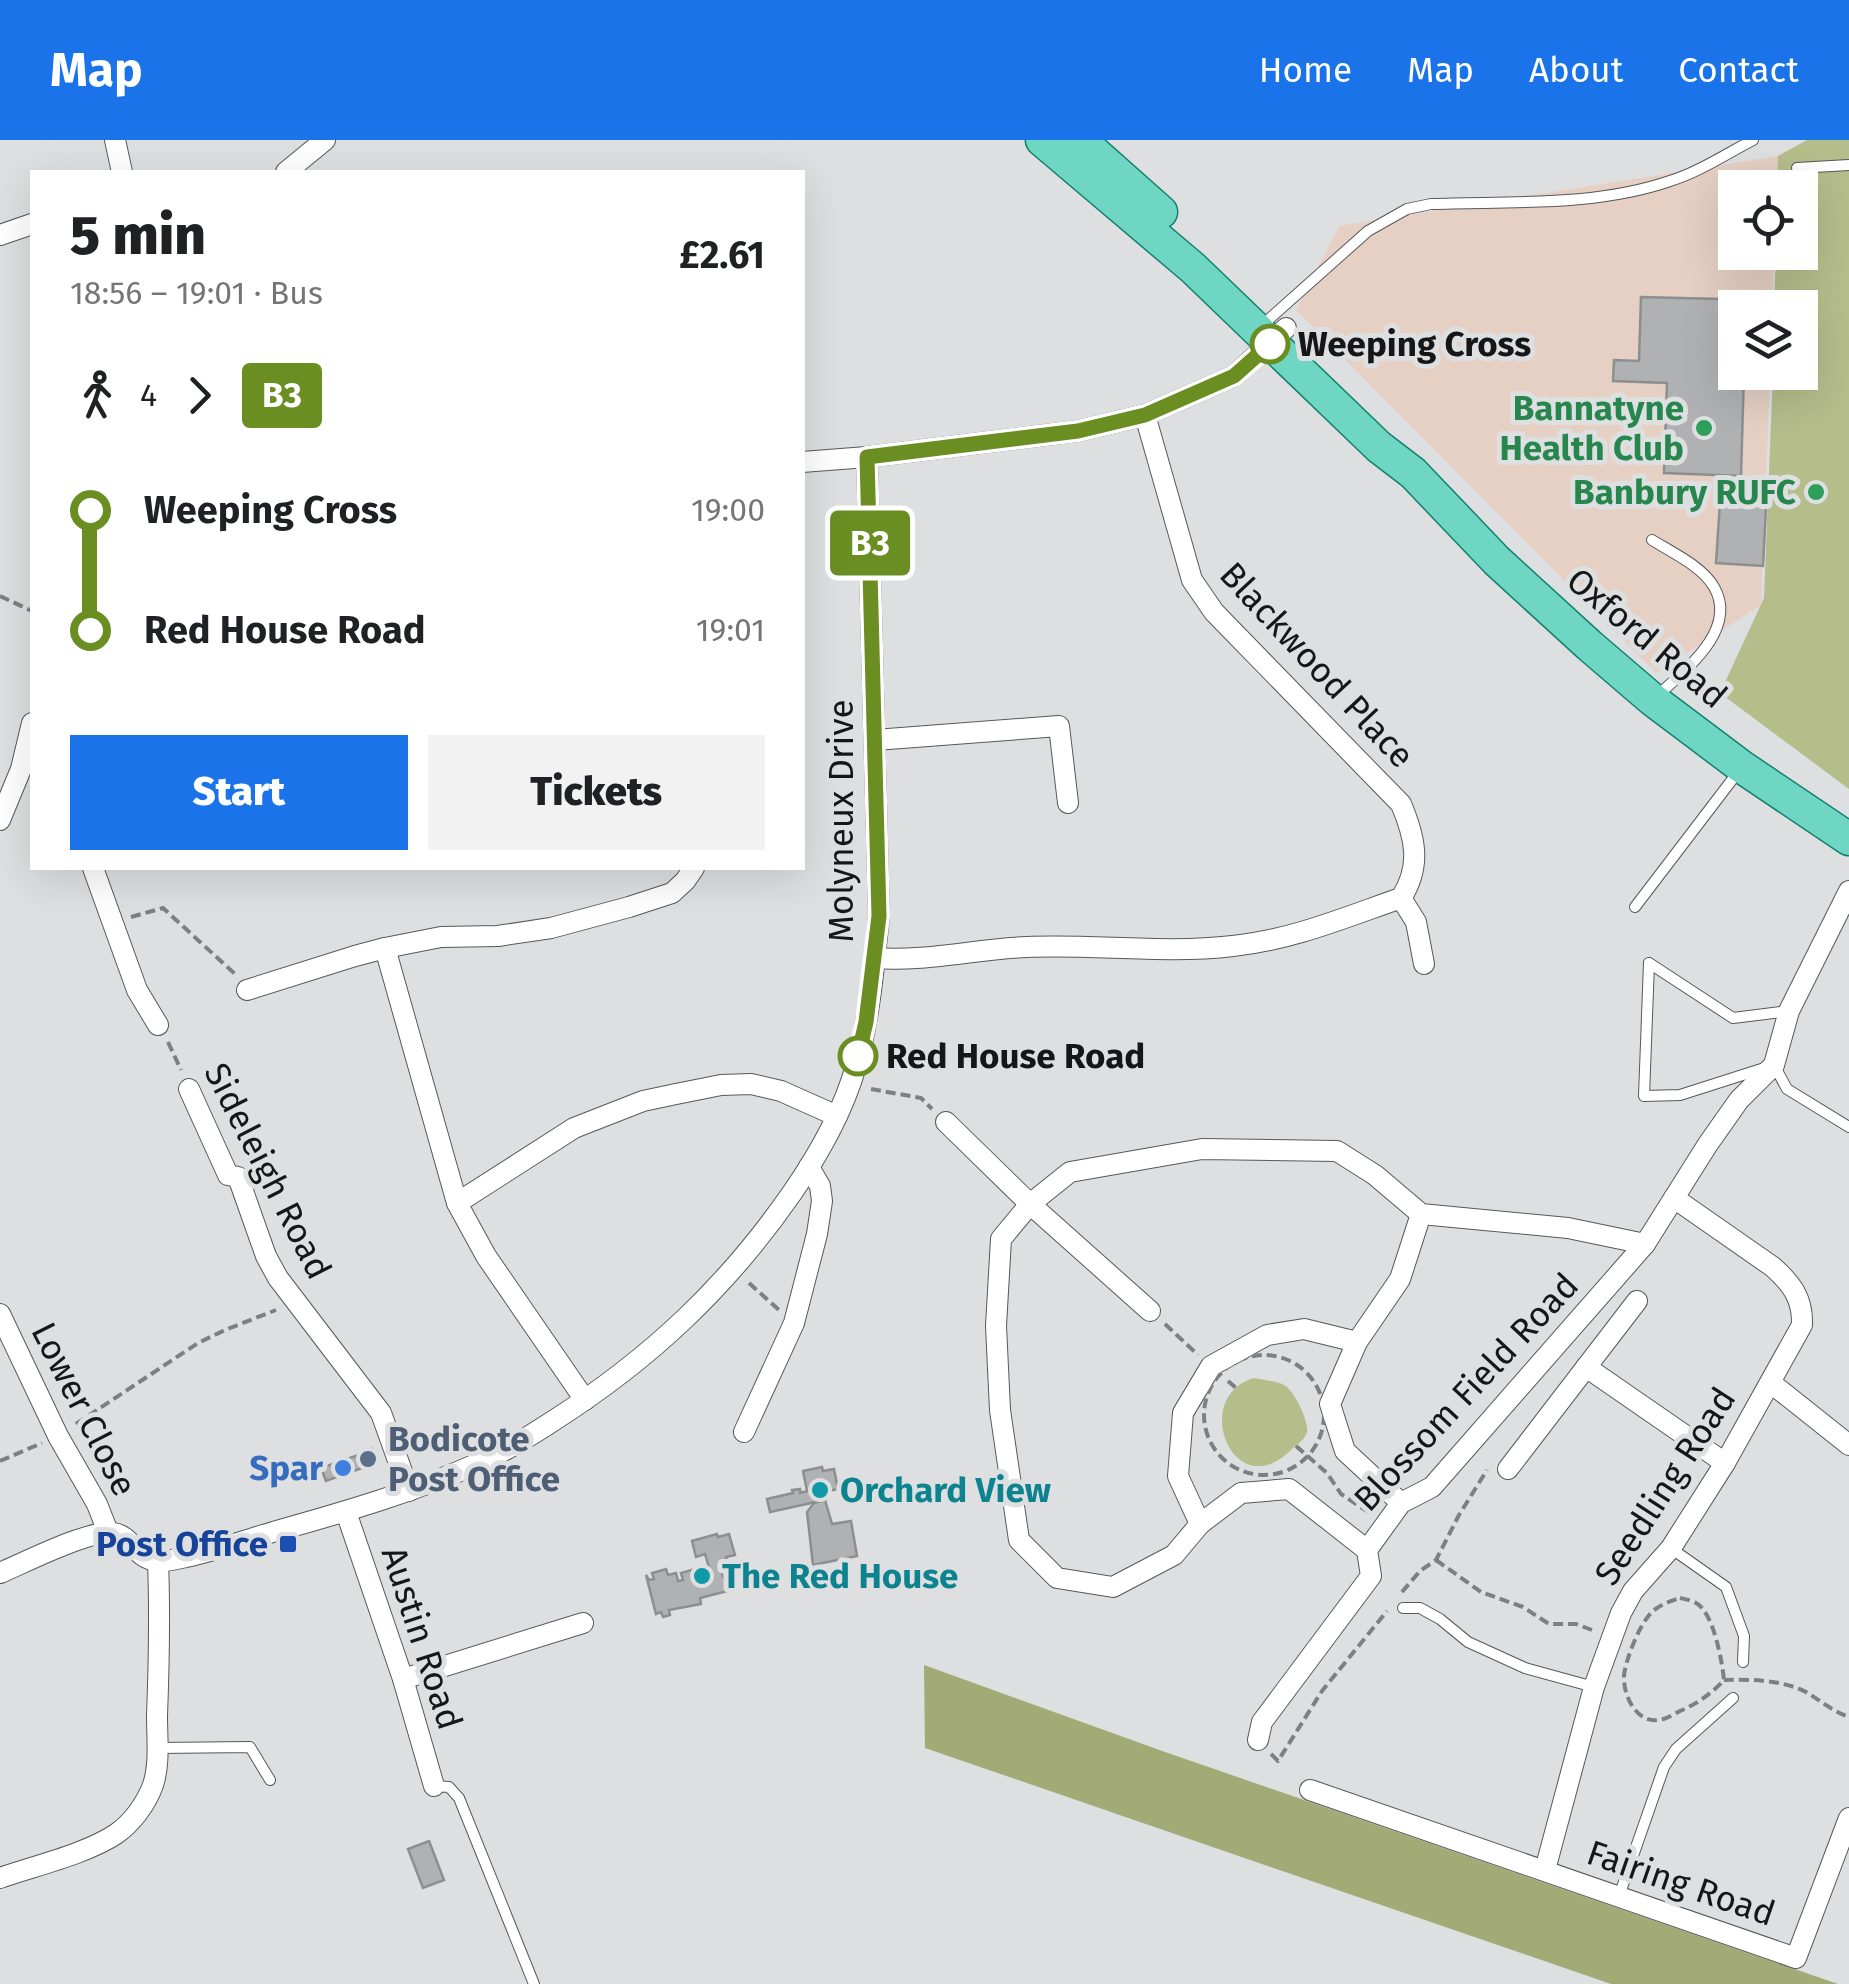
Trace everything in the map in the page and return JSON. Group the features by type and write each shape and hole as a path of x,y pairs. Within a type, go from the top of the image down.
{"main road":[{"name":"Oxford Road","path":"1080,140 1271,329"},
{"name":"Oxford Road","path":"1044,141 1193,268 1320,367 1391,436 1413,473 1497,561 1590,646 1653,700 1742,767 1849,840"}],"street":[{"path":"115,140 122,170"},
{"path":"288,170 325,140"},
{"path":"0,235 30,225"},
{"path":"805,462 1078,431 1145,415 1234,376 1271,329"},
{"name":"Blackwood Place","path":"1145,415 1192,580 1214,612 1400,804 1411,826 1415,855 1410,884 1401,898"},
{"name":"Molyneux Drive","path":"158,1561 183,1558 346,1512 484,1461 585,1400 650,1351 717,1289 766,1230 809,1168 838,1116 856,1066 866,1022 879,916 867,457"},
{"path":"875,740 1059,726 1068,802"},
{"path":"0,820 27,771 30,742"},
{"path":"94,870 137,990 158,1025"},
{"path":"247,990 385,948 440,937 498,936 551,928 672,893 693,870"},
{"path":"1774,1064 1789,1011 1849,890"},
{"path":"874,958 913,959 1022,947 1234,946 1293,936 1401,898 1416,922 1424,964"},
{"path":"385,948 456,1203 486,1256 585,1400"},
{"name":"Blossom Field Road","path":"1258,1740 1262,1722 1371,1576 1367,1550 1401,1503 1432,1487 1646,1244 1739,1100 1774,1064"},
{"path":"456,1203 574,1128 627,1107 676,1094 721,1085 752,1084 781,1091 838,1116"},
{"name":"Sideleigh Road","path":"189,1089 228,1175 238,1177 266,1256 278,1278 381,1413 409,1491"},
{"path":"946,1122 1030,1204 1150,1311"},
{"path":"1367,1550 1289,1489 1242,1492 1200,1524 1174,1555 1113,1587 1057,1578 1019,1540 1000,1410 996,1326 1001,1239 1030,1204 1070,1172 1108,1165 1202,1149 1336,1151 1375,1175 1421,1214 1568,1228 1646,1244"},
{"path":"744,1432 794,1323 817,1234 822,1201 820,1186 809,1168"},
{"name":"Seedling Road","path":"1544,1870 1594,1687 1633,1591 1671,1548 1802,1325 1803,1310 1796,1293 1774,1267 1674,1198"},
{"path":"1401,1503 1346,1451 1330,1404 1357,1342 1400,1279 1421,1214"},
{"path":"1508,1469 1637,1302"},
{"name":"Lower Close","path":"0,1314 108,1532 127,1538 143,1556 158,1561"},
{"path":"1200,1524 1178,1476 1183,1412 1215,1370 1267,1334 1304,1329 1357,1342"},
{"path":"1586,1367 1724,1463"},
{"path":"1771,1383 1849,1445"},
{"name":"Austin Road","path":"346,1512 404,1679 434,1786"},
{"path":"0,1573 108,1532"},
{"path":"0,1878 116,1834 145,1802 154,1783 156,1748 158,1561"},
{"path":"404,1679 583,1623"},
{"name":"Fairing Road","path":"1310,1790 1796,1958 1849,1818"}],"lane":[{"path":"1271,329 1368,231 1407,209 1431,204 1590,199 1619,194 1675,180 1753,140"},
{"path":"1796,168 1849,165"},
{"path":"1652,540 1713,584 1720,618 1700,656 1653,700"},
{"path":"1635,907 1742,767"},
{"path":"1789,1011 1733,1018 1650,963 1644,1096 1680,1095 1774,1064 1787,1088 1849,1126"},
{"path":"1671,1548 1726,1587 1744,1636 1742,1662"},
{"path":"1398,1603 1420,1608 1468,1642 1512,1663 1594,1687"},
{"path":"1620,1896 1664,1767 1676,1749 1733,1698"},
{"path":"156,1748 250,1747 270,1780"},
{"path":"434,1786 450,1787 458,1798 534,1984"}],"path":[{"path":"0,596 30,611"},
{"path":"112,922 163,908 230,967 247,990"},
{"name":"Sideleigh Road","path":"158,1025 189,1089"},
{"path":"849,1085 920,1098 946,1122"},
{"path":"734,1269 794,1323"},
{"path":"0,1460 58,1436 198,1344 297,1302"},
{"path":"1150,1311 1236,1388"},
{"path":"1270,1355 1281,1356 1308,1372 1323,1400 1324,1416 1322,1432 1308,1456 1287,1470 1268,1476 1232,1467 1220,1456 1204,1420 1215,1370 1247,1358 1270,1355"},
{"path":"1296,1446 1327,1473 1341,1494 1386,1524"},
{"path":"1258,1740 1278,1761 1322,1690 1398,1603 1420,1571 1436,1560 1458,1515 1494,1459 1508,1469"},
{"path":"1436,1560 1481,1592 1523,1607 1549,1624 1576,1624 1612,1637"},
{"path":"1724,1680 1703,1608 1680,1598 1666,1602 1648,1615 1624,1677 1628,1699 1635,1711 1647,1718 1659,1720 1713,1692 1724,1680 1742,1679 1806,1692 1849,1717"}],"shaded area":[{"path":"1778,156 1777,170 1718,170 1718,270 1773,270 1773,290 1718,290 1718,390 1769,390 1761,605 1656,673 1296,310 1339,226"}],"green space":[{"name":"Banbury RUFC","path":"1807,140 1849,140 1849,789 1720,693 1764,598 1772,390 1818,390 1818,290 1775,290 1775,270 1818,270 1818,170 1778,170 1778,156"},
{"path":"1254,1378 1288,1388 1307,1427 1305,1437 1271,1464 1252,1465 1237,1457 1227,1443 1222,1424 1224,1405 1235,1389"},
{"path":"924,1665 1838,1984 1611,1984 925,1748"}],"building":[{"name":"Bannatyne Health Club","path":"1641,297 1718,299 1718,390 1743,390 1741,476 1664,473 1667,383 1613,381 1614,360 1639,361"},
{"name":"Banbury RUFC","path":"1721,487 1767,489 1763,566 1716,563"},
{"name":"Bodicote Post Office","path":"372,1449 376,1464 365,1467 361,1454"},
{"name":"Spar","path":"361,1454 365,1467 326,1481 321,1468"},
{"name":"Orchard View","path":"822,1467 823,1471 834,1469 838,1489 823,1492 825,1500 770,1512 767,1499 793,1493 792,1490 807,1491 803,1471"},
{"path":"825,1500 832,1524 851,1521 857,1556 813,1565 807,1512 814,1503"},
{"name":"The Red House","path":"729,1534 735,1555 719,1563 723,1577 743,1571 747,1586 700,1598 701,1604 669,1610 670,1615 656,1614 646,1575 649,1580 654,1579 652,1573 666,1569 668,1575 676,1573 678,1581 683,1580 681,1573 695,1569 697,1575 710,1571 705,1554 696,1557 692,1541"},
{"path":"429,1841 444,1880 423,1888 408,1849"}],"bus line":[{"name":"B3","path":"858,1056 879,916 867,457 1078,431 1145,415 1234,376 1270,344"}],"place":[{"name":"Weeping Cross","path":"1270,344"},
{"name":"Bannatyne Health Club","path":"1704,428"},
{"name":"Banbury RUFC","path":"1816,492"},
{"name":"Red House Road","path":"858,1056"},
{"name":"Bodicote Post Office","path":"368,1459"},
{"name":"Spar","path":"343,1468"},
{"name":"Orchard View","path":"820,1490"},
{"name":"Post Office","path":"288,1544"},
{"name":"The Red House","path":"702,1576"}]}
